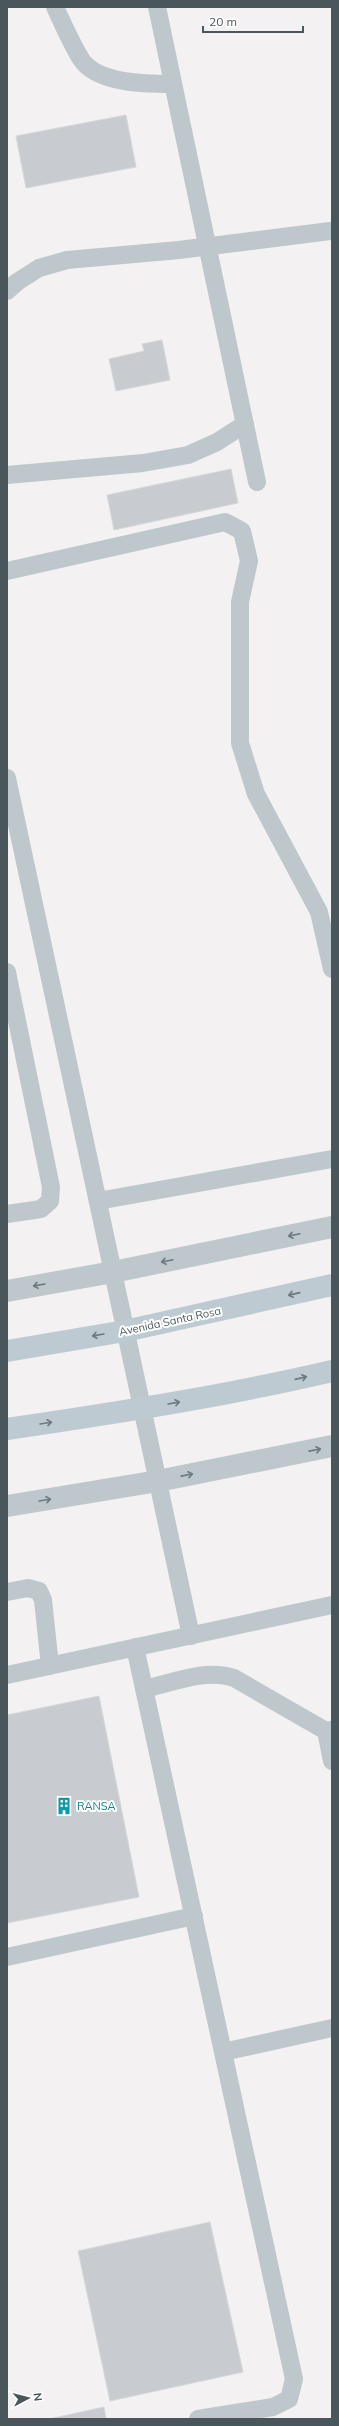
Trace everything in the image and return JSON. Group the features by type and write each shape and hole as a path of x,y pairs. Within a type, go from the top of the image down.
{"main road":[{"name":"Avenida Santa Rosa","path":"7,1351 125,1331 332,1285"},
{"path":"7,1429 142,1409 265,1386 332,1371"}],"street":[{"path":"7,1291 113,1272 332,1227"},
{"path":"7,1506 158,1481 332,1446"}],"lane":[{"path":"55,7 82,61 101,76 145,84 173,84"},
{"path":"157,7 257,482"},
{"path":"7,292 17,282 39,268 67,260 208,246 330,231"},
{"path":"7,475 143,463 188,455 217,442 244,424"},
{"path":"7,571 225,522 242,531 249,561 240,602 240,743 256,794 319,912 332,968"},
{"path":"7,778 191,1636"},
{"path":"7,972 51,1187 50,1200 41,1209 7,1214"},
{"path":"98,1201 332,1159"},
{"path":"7,1592 28,1588 38,1591 43,1600 50,1666"},
{"path":"7,1675 332,1605"},
{"path":"135,1648 294,2379 289,2399 273,2407 198,2419"},
{"path":"144,1689 206,1675 223,1674 234,1678 329,1730 332,1761"},
{"path":"7,1957 194,1916"},
{"path":"223,2052 332,2028"}],"building":[{"path":"126,115 136,167 26,188 16,136"},
{"path":"162,340 170,380 116,391 109,359 144,351 142,344"},
{"path":"231,469 238,503 114,530 107,495"},
{"name":"RANSA","path":"99,1696 139,1897 7,1923 7,1715"},
{"path":"210,2222 243,2372 110,2401 78,2251"},
{"path":"104,2407 106,2419 49,2419"}],"place":[{"name":"RANSA","path":"64,1806"}]}
